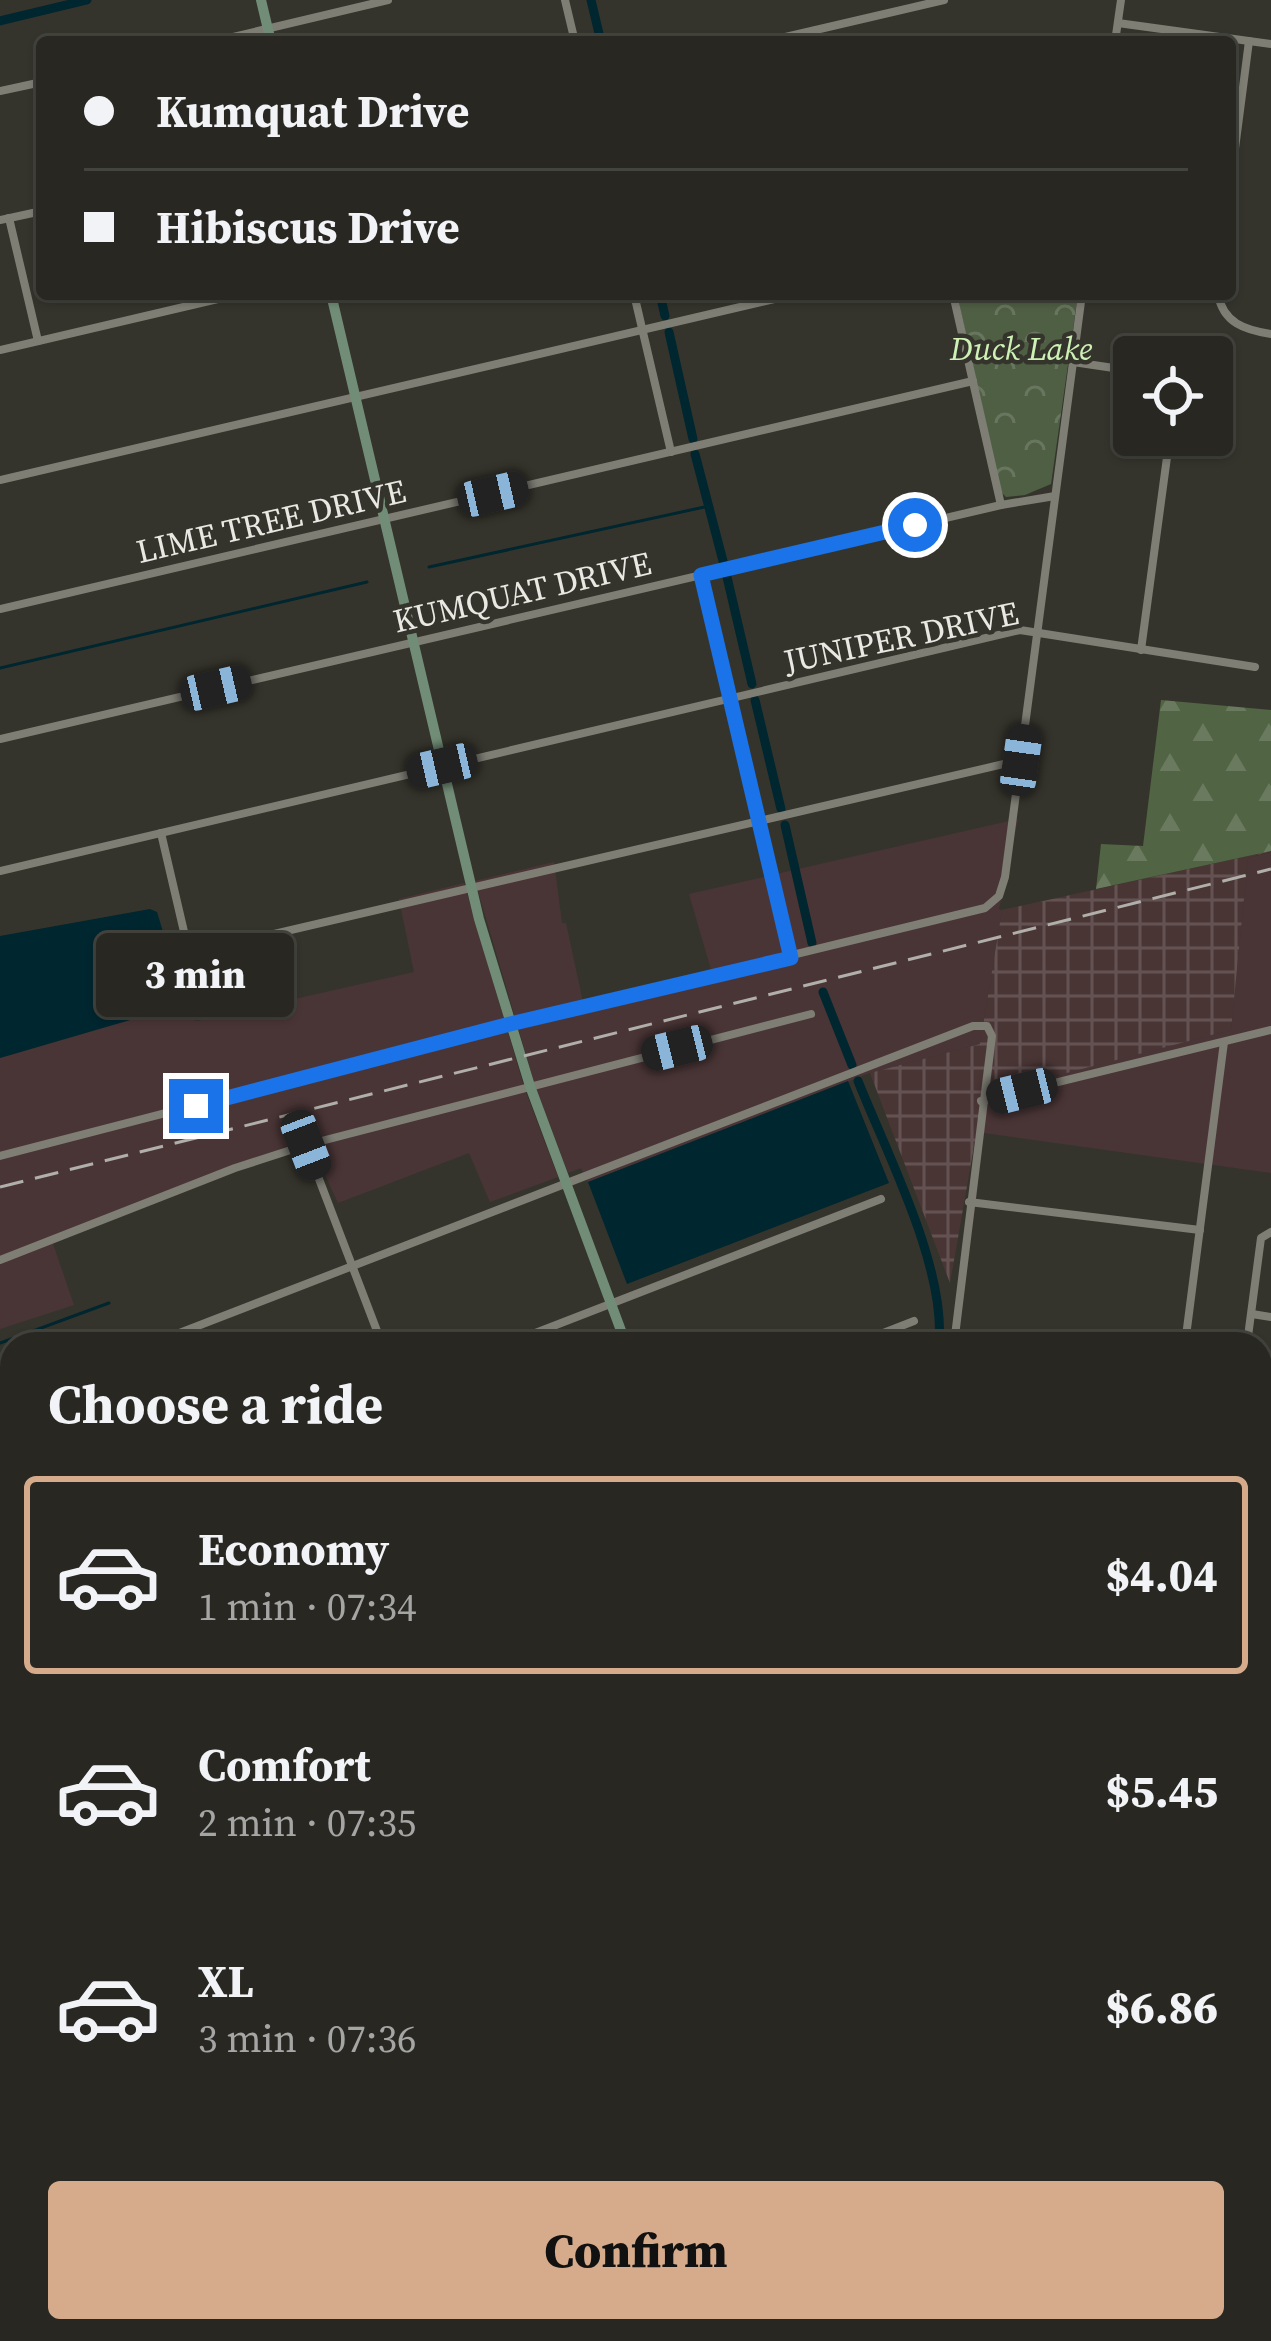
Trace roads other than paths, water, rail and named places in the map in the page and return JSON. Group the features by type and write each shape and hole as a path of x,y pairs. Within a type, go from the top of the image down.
{"main road":[{"path":"261,0 270,35"},
{"path":"332,300 471,888 530,1086 622,1332"}],"street":[{"path":"270,35 388,0"},
{"path":"565,0 574,36"},
{"path":"790,36 944,0"},
{"path":"1116,36 1121,0"},
{"path":"1118,23 1213,36"},
{"path":"1236,39 1271,44"},
{"path":"1236,141 1249,41"},
{"path":"0,92 36,83"},
{"path":"36,212 5,219 38,341"},
{"path":"0,350 213,300"},
{"path":"636,300 671,452"},
{"path":"0,480 770,300"},
{"path":"954,300 1001,505"},
{"path":"0,1156 985,908 999,896 1006,877 1081,300"},
{"path":"1220,300 1228,318 1245,330 1271,334"},
{"path":"1073,362 1113,367"},
{"name":"LIME TREE DRIVE","path":"0,609 973,381"},
{"path":"1141,650 1167,456"},
{"name":"KUMQUAT DRIVE","path":"0,739 1055,496"},
{"path":"701,575 791,958"},
{"name":"JUNIPER DRIVE","path":"0,872 1020,630 1255,667"},
{"path":"161,833 185,936 195,948 209,950 1021,760"},
{"path":"0,1260 306,1145 811,1014"},
{"path":"183,1332 973,1026 986,1025 992,1036 955,1332"},
{"path":"981,1101 1271,1030"},
{"path":"1186,1332 1224,1042"},
{"path":"306,1145 377,1332"},
{"path":"539,1332 881,1199"},
{"path":"969,1202 1199,1230"},
{"path":"1249,1332 1261,1238 1271,1232"},
{"path":"1252,1314 1271,1317"},
{"path":"886,1332 914,1321"}],"water":[{"path":"150,909 157,912 168,949 177,1013 130,1020 0,1058 0,936"},
{"path":"848,1081 889,1183 627,1284 588,1182"}],"waterway":[{"path":"0,21 87,0"},
{"path":"591,0 600,36"},
{"path":"661,300 665,316"},
{"path":"669,332 693,439"},
{"path":"695,454 723,561"},
{"path":"429,567 709,506"},
{"path":"727,577 752,684"},
{"path":"0,668 367,582"},
{"path":"755,700 781,809"},
{"path":"785,825 812,943"},
{"path":"823,992 852,1065"},
{"path":"858,1081 924,1246 939,1332"},
{"path":"30,1332 109,1303"}],"railway":[{"path":"0,1187 1271,869"}],"park label":[{"name":"Duck Lake","path":"1021,348"}]}
